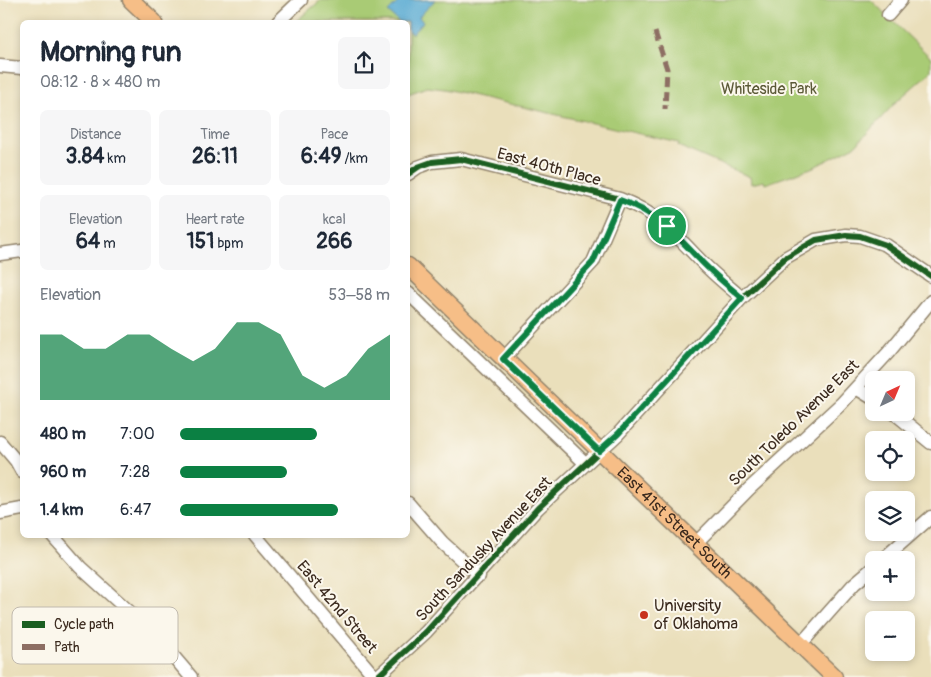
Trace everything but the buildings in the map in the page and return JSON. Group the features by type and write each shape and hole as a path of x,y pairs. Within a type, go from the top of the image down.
{"main road":[{"path":"131,0 152,20"},
{"name":"East 41st Street South","path":"410,268 834,677"}],"street":[{"path":"280,20 300,0"},
{"path":"888,15 901,0"},
{"path":"0,66 20,68"},
{"name":"East 40th Place","path":"410,173 418,167 432,162 461,159 620,200 640,207 667,226 710,270 742,298"},
{"path":"503,359 593,262 620,200"},
{"name":"South Sandusky Avenue East","path":"376,677 426,632 479,576 538,508 618,434 742,298 786,258 816,240 846,235 872,239 886,245 931,276"},
{"path":"0,254 20,250"},
{"path":"410,295 585,463"},
{"name":"South Toledo Avenue East","path":"696,543 748,488 816,428 856,388 931,301"},
{"path":"856,388 865,394"},
{"path":"904,421 931,443"},
{"path":"0,442 20,468"},
{"path":"410,505 442,542 479,576"},
{"path":"0,513 20,509"},
{"path":"892,551 931,517"},
{"path":"55,538 80,567 124,607"},
{"name":"East 42nd Street","path":"258,538 376,677"},
{"path":"800,645 826,613 865,576"},
{"path":"178,661 192,677"}],"green space":[{"name":"Whiteside Park","path":"321,0 871,0 931,58 931,71 896,102 855,146 814,167 765,184 764,181 751,184 750,177 678,146 679,143 445,89 427,87 410,93 410,20 297,20"}],"water":[{"path":"400,0 435,0 419,17 423,22 412,34 410,32 410,20 397,20 388,12"}],"marked path":[{"path":"655,32 667,69 665,109"}],"cycle path":[{"path":"410,173 418,167 432,162 461,159 620,199 644,210 664,224 709,269 742,298"},
{"path":"377,677 426,632 538,508 618,434 742,298 785,258 816,240 846,235 860,236 886,245 931,276"}],"place":[{"name":"University of Oklahoma","path":"644,615"}],"route":[{"path":"620,200 640,207 667,226 710,270 742,298 613,440 599,451 503,359 593,262 620,200"}]}
